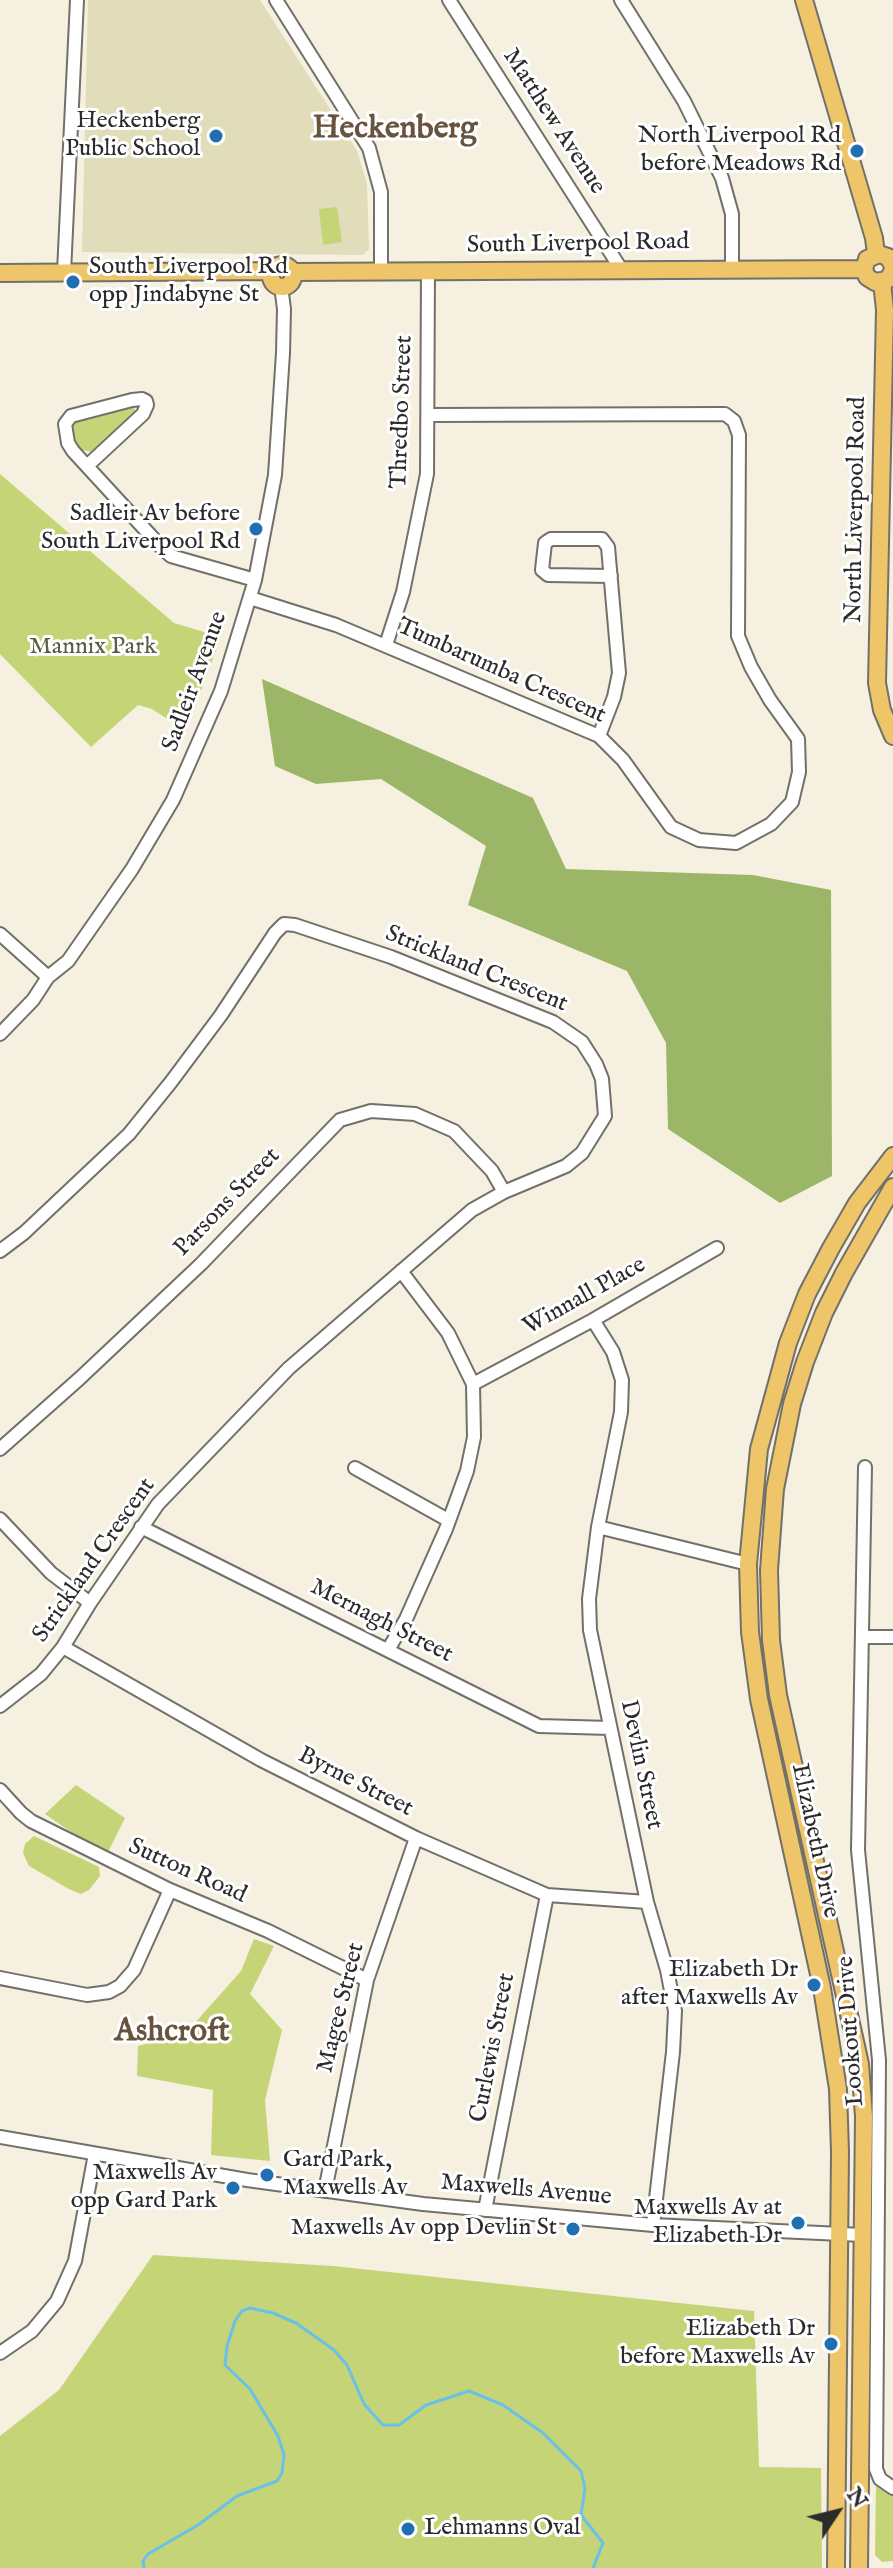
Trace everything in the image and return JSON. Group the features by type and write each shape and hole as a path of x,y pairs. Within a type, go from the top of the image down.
{"main road":[{"path":"804,0 874,238 876,254"},
{"path":"876,254 888,257 889,273 871,280 864,269 867,259 876,254"},
{"name":"South Liverpool Road","path":"276,279 281,265 292,272 864,269"},
{"path":"0,273 276,279"},
{"name":"North Liverpool Road","path":"889,273 885,310 877,683 882,710 893,736"},
{"name":"Elizabeth Drive","path":"836,2568 840,2120 835,2057 759,1699 750,1632 748,1564 759,1449 788,1343 807,1294 831,1248 857,1203 893,1156"},
{"name":"Elizabeth Drive","path":"859,2568 864,2116 860,2064 778,1695 771,1640 769,1570 775,1489 792,1404 805,1362 844,1273 893,1187"}],"street":[{"path":"64,272 77,0"},
{"path":"276,0 369,148 381,192 381,271"},
{"name":"Matthew Avenue","path":"449,0 621,269"},
{"path":"621,0 684,101 722,178 732,214 732,268"},
{"name":"Thredbo Street","path":"386,645 403,592 427,474 428,271"},
{"name":"Sadleir Avenue","path":"0,1034 33,1000 48,977 68,961 132,869 173,800 221,691 255,580 279,439 283,353 276,279"},
{"path":"87,466 143,414 147,409 146,401 132,400 77,413 66,420 64,430 68,443 87,466 171,556 255,580"},
{"name":"Tumbarumba Crescent","path":"250,598 309,615 386,645 599,736 623,760 671,827 699,840 736,843 771,824 792,802 799,772 798,739 770,700 738,636 739,435 734,421 725,414 429,415"},
{"path":"599,736 614,697 619,673 611,576 608,547 602,539 551,539 545,543 542,570 548,575 611,576"},
{"name":"Strickland Crescent","path":"0,1251 24,1233 129,1134 196,1049 284,924 391,957 553,1022 582,1042 602,1079 605,1105 601,1125 582,1153 566,1166 504,1192 472,1210 289,1368 168,1494 141,1527 63,1647 41,1674 0,1706"},
{"path":"0,934 48,977"},
{"name":"Parsons Street","path":"0,1449 201,1264 340,1120 371,1111 415,1114 454,1131 492,1171 504,1192"},
{"name":"Winnall Place","path":"473,1384 593,1320 717,1248"},
{"path":"388,1650 406,1619 448,1520 467,1471 474,1437 473,1384 448,1333 401,1271"},
{"name":"Devlin Street","path":"593,1320 613,1352 622,1380 621,1412 598,1527 589,1599 590,1630 647,1902 667,1970 675,2011 653,2225"},
{"name":"Lookout Drive","path":"865,1467 858,1850 879,2060 876,2469 880,2479 893,2488"},
{"path":"355,1468 448,1520"},
{"path":"0,1519 51,1573 90,1603"},
{"name":"Mernagh Street","path":"141,1527 539,1726 610,1728"},
{"path":"598,1527 748,1564"},
{"path":"862,1637 893,1637"},
{"name":"Byrne Street","path":"63,1647 261,1760 416,1838 547,1895 647,1902"},
{"name":"Sutton Road","path":"0,1790 31,1821 170,1890 268,1931 367,1980"},
{"name":"Magee Street","path":"325,2191 367,1980 416,1838"},
{"path":"0,1978 87,1995 109,1992 120,1986 134,1970 170,1890"},
{"name":"Curlewis Street","path":"485,2210 547,1895"},
{"name":"Maxwells Avenue","path":"0,2137 325,2191 485,2210 653,2225 862,2235"},
{"path":"0,2353 32,2331 57,2301 75,2261 95,2154"}],"shaded area":[{"name":"Heckenberg Public School","path":"88,0 260,0 357,151 367,184 369,249 363,255 82,252"}],"green space":[{"path":"337,207 342,242 323,245 319,209"},
{"path":"132,406 134,414 92,452 78,449 71,437 73,421"},
{"name":"Mannix Park","path":"0,474 174,623 221,637 186,731 152,709 138,705 91,747 0,654"},
{"path":"262,679 533,798 566,869 753,875 831,890 832,1176 780,1203 668,1129 666,1043 627,971 468,905 486,846 381,779 316,784 275,766"},
{"path":"76,1785 125,1818 106,1856 45,1814"},
{"path":"34,1836 99,1867 100,1876 89,1890 81,1894 29,1866 23,1853 25,1844"},
{"path":"254,1939 274,1946 250,1994 282,2030 265,2100 270,2161 211,2155 213,2090 137,2076 138,2046 186,2033 241,1971"},
{"path":"153,2255 333,2266 754,2311 759,2467 821,2468 822,2568 0,2568 0,2436 59,2390"},
{"path":"876,2482 893,2492 893,2561 882,2562 875,2555"}],"waterway":[{"path":"144,2568 143,2561 148,2554 198,2525 237,2496 277,2481 282,2473 284,2455 278,2436 250,2389 225,2365 235,2321 242,2311 250,2308 296,2323 334,2350 347,2365 364,2404 383,2425 399,2425 426,2405 469,2391 503,2405 543,2433 581,2471 585,2488 581,2515 603,2543 593,2568"}],"place":[{"name":"Heckenberg Public School","path":"216,136"},
{"name":"North Liverpool Rd before Meadows Rd","path":"857,151"},
{"name":"South Liverpool Rd opp Jindabyne St","path":"73,282"},
{"name":"Sadleir Av before South Liverpool Rd","path":"256,529"},
{"name":"Elizabeth Dr after Maxwells Av","path":"814,1985"},
{"name":"Gard Park, Maxwells Av","path":"267,2175"},
{"name":"Maxwells Av opp Gard Park","path":"233,2188"},
{"name":"Maxwells Av at Elizabeth Dr","path":"798,2223"},
{"name":"Maxwells Av opp Devlin St","path":"573,2229"},
{"name":"Elizabeth Dr before Maxwells Av","path":"831,2344"},
{"name":"Lehmanns Oval","path":"408,2529"}],"district":[{"name":"Heckenberg","path":"395,130"},
{"name":"Ashcroft","path":"172,2033"}]}
